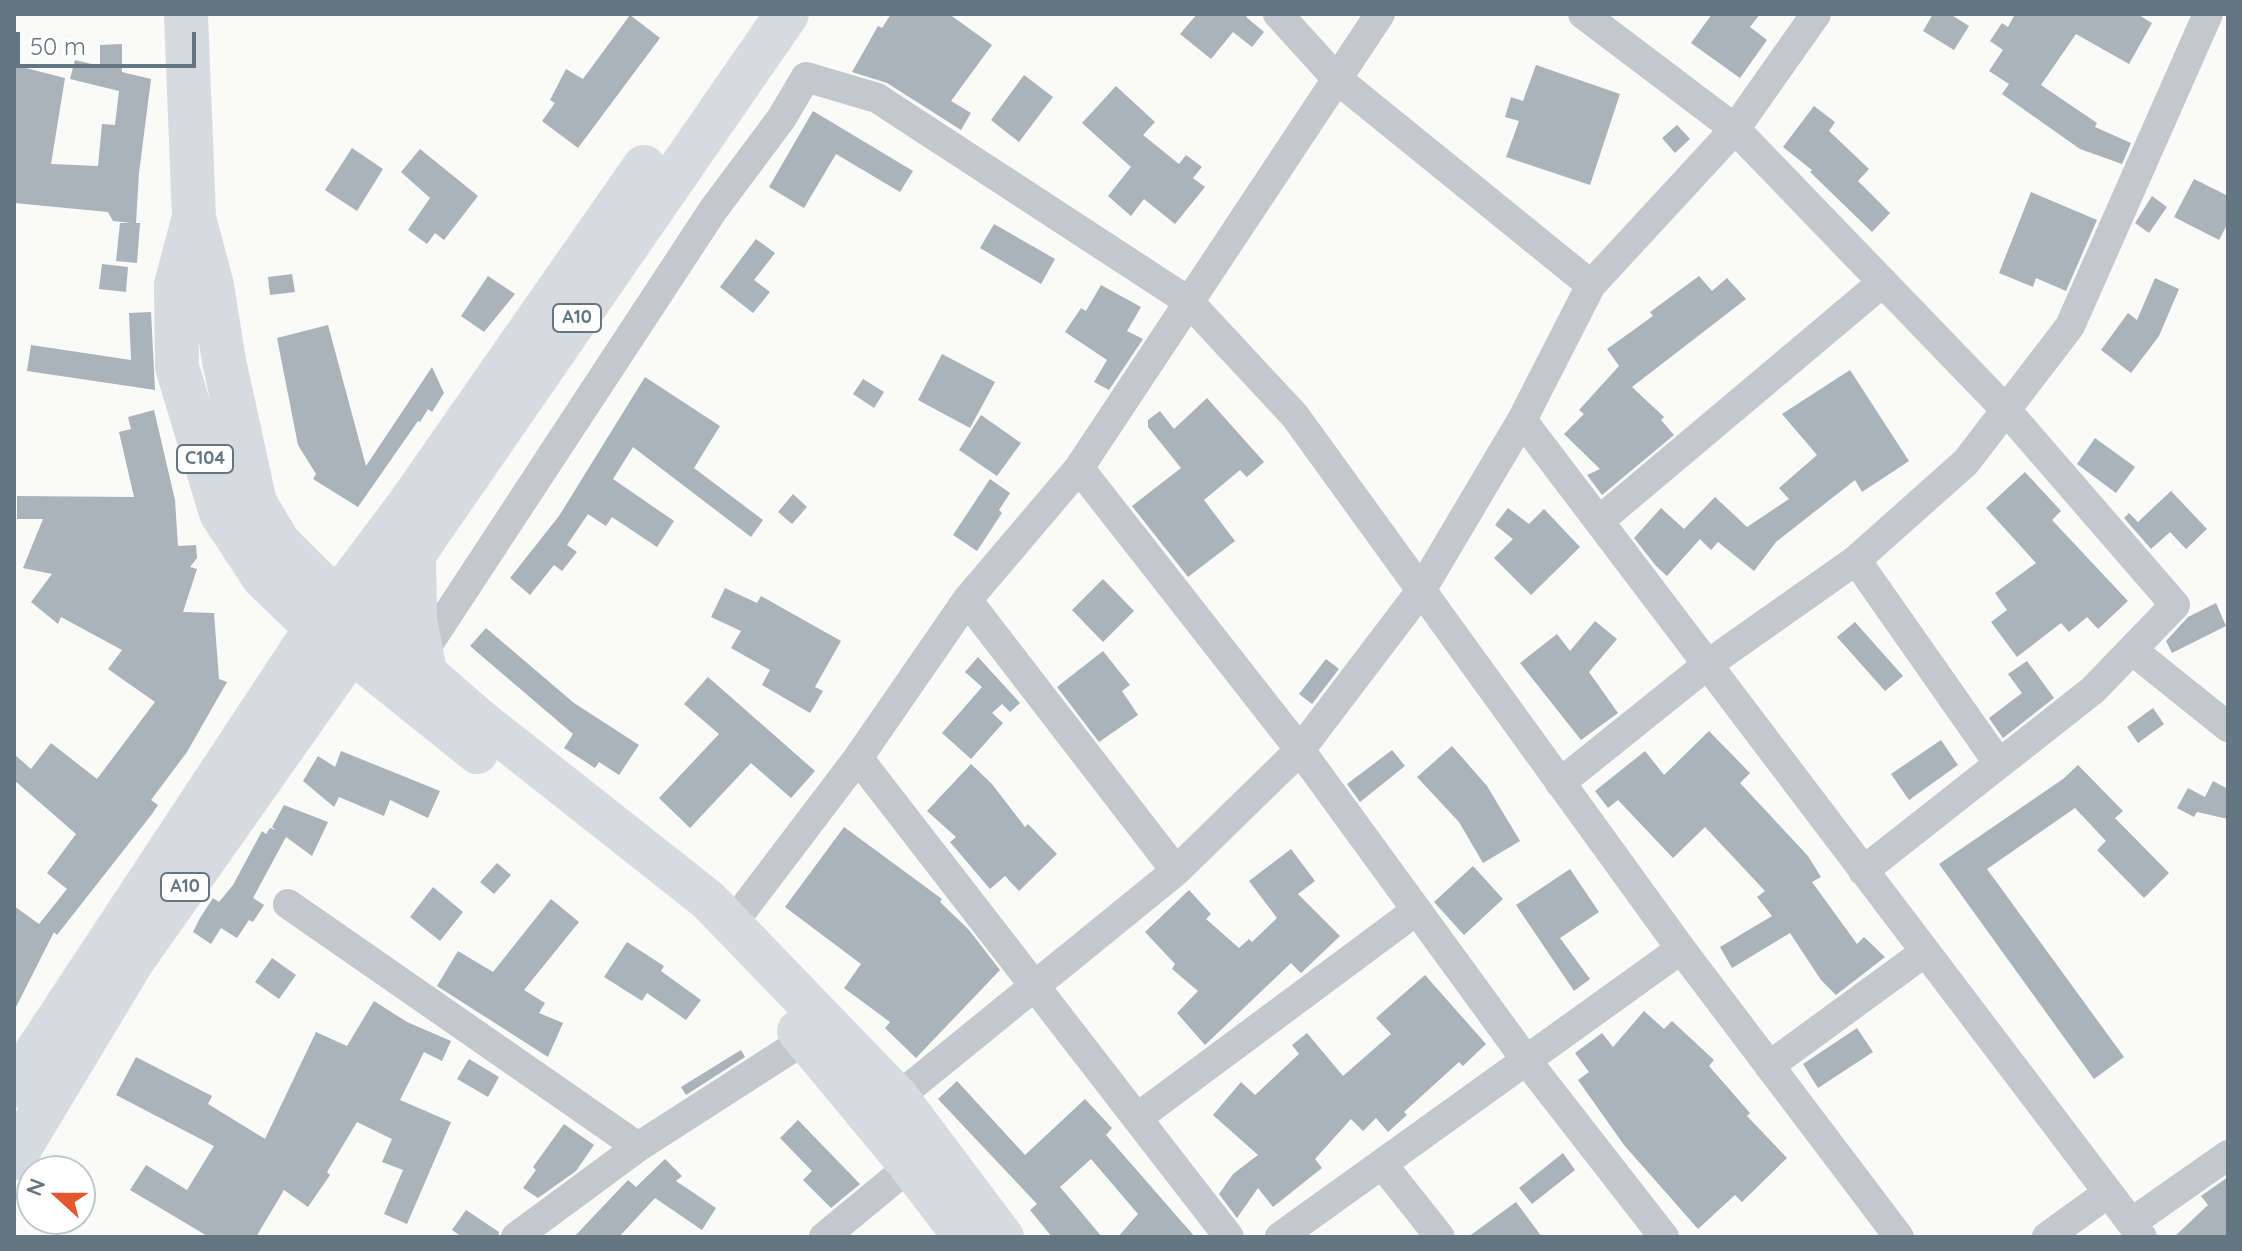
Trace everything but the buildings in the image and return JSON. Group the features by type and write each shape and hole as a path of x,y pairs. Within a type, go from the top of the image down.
{"highway":[{"name":"C104","path":"186,14 194,218 176,285 177,367 221,513 264,578 343,626"},
{"name":"A10","path":"14,1158 133,960 343,626 417,494 754,35 787,14"},
{"name":"A10","path":"14,1086 343,626 414,554 754,35"},
{"path":"414,554 415,620 423,663"}],"main road":[{"path":"343,626 423,663 480,720 708,900 898,1097 1003,1237"},
{"path":"343,626 708,935 806,1039 964,1237"}],"street":[{"path":"1278,14 1337,79 1591,285"},
{"path":"732,924 858,758 967,600 1079,468 1380,14"},
{"path":"898,1097 1176,871 1300,750 1420,592 1522,420 1591,285 1735,129 1816,14"},
{"path":"1589,16 1735,129 2006,410 2175,605 2093,690 1863,871"},
{"path":"1560,783 1707,665 1856,560 1966,462 2070,326 2200,18"},
{"path":"754,35 806,77 877,98 1188,301 1295,416 1681,949 1899,1237"},
{"path":"423,663 713,210 781,119 806,77"},
{"path":"1599,521 1883,282"},
{"path":"1522,420 2137,1230 2228,1155"},
{"path":"1079,468 1300,750 1526,1060 1664,1237"},
{"path":"1856,560 1999,764"},
{"path":"967,600 1176,871"},
{"path":"2132,650 2228,727"},
{"path":"858,758 1229,1237"},
{"path":"288,904 638,1147"},
{"path":"1137,1118 1417,910"},
{"path":"1280,1237 1681,949"},
{"path":"1769,1066 1925,952"},
{"path":"516,1237 638,1147 806,1039"},
{"path":"1382,1164 1440,1237"},
{"path":"824,1237 910,1166"},
{"path":"2047,1237 2108,1193"}]}
